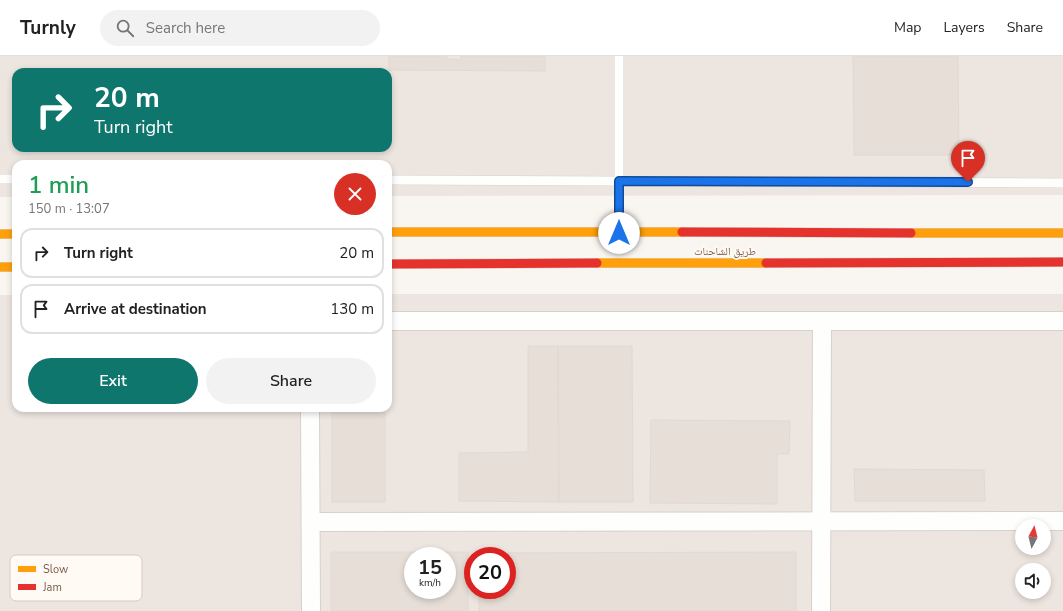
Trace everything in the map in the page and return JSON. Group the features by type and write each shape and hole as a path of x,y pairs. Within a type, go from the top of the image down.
{"main road":[{"name":"طريق الشاحنات","path":"392,232 467,235 619,233 1063,233"},
{"path":"890,233 898,240 900,244"},
{"path":"0,234 12,234"},
{"path":"464,252 471,264"},
{"path":"892,263 899,254"},
{"name":"طريق الشاحنات","path":"392,264 1063,262"},
{"path":"0,267 12,267"}],"street":[{"path":"392,321 1063,321"},
{"path":"821,611 822,321"},
{"path":"310,412 311,611"},
{"path":"310,522 1063,521"}],"lane":[{"path":"619,56 619,233"},
{"path":"0,179 12,179"},
{"path":"392,180 1063,183"}],"shaded area":[{"path":"0,56 1063,56 1063,195 392,196 392,160 12,160 12,197 0,197"},
{"path":"392,294 1063,294 1063,611 0,611 0,295 12,295 12,412 392,412"}],"building":[{"path":"389,56 447,56 447,59 461,60 461,56 545,56 545,71 392,70 392,68 389,68"},
{"path":"853,56 958,56 959,155 854,155"},
{"path":"528,346 558,346 559,502 459,501 459,453 528,452"},
{"path":"558,346 632,346 633,502 559,502"},
{"path":"332,412 385,412 385,502 332,502"},
{"path":"651,420 790,421 789,454 777,454 777,504 650,503"},
{"path":"854,469 984,470 985,501 855,501"},
{"path":"331,552 404,552 404,599 456,599 456,552 464,552 464,599 468,599 468,611 331,611"},
{"path":"796,552 796,611 479,611 479,599 516,599 516,553"}],"traffic: slow":[{"path":"392,232 682,232"},
{"path":"911,233 1063,233"},
{"path":"0,234 12,234"},
{"path":"597,263 766,263"},
{"path":"0,267 12,267"}],"traffic: jam":[{"path":"682,232 911,233"},
{"path":"766,263 1063,262"},
{"path":"392,264 597,263"}],"route":[{"path":"619,233 619,181 968,182"}]}
